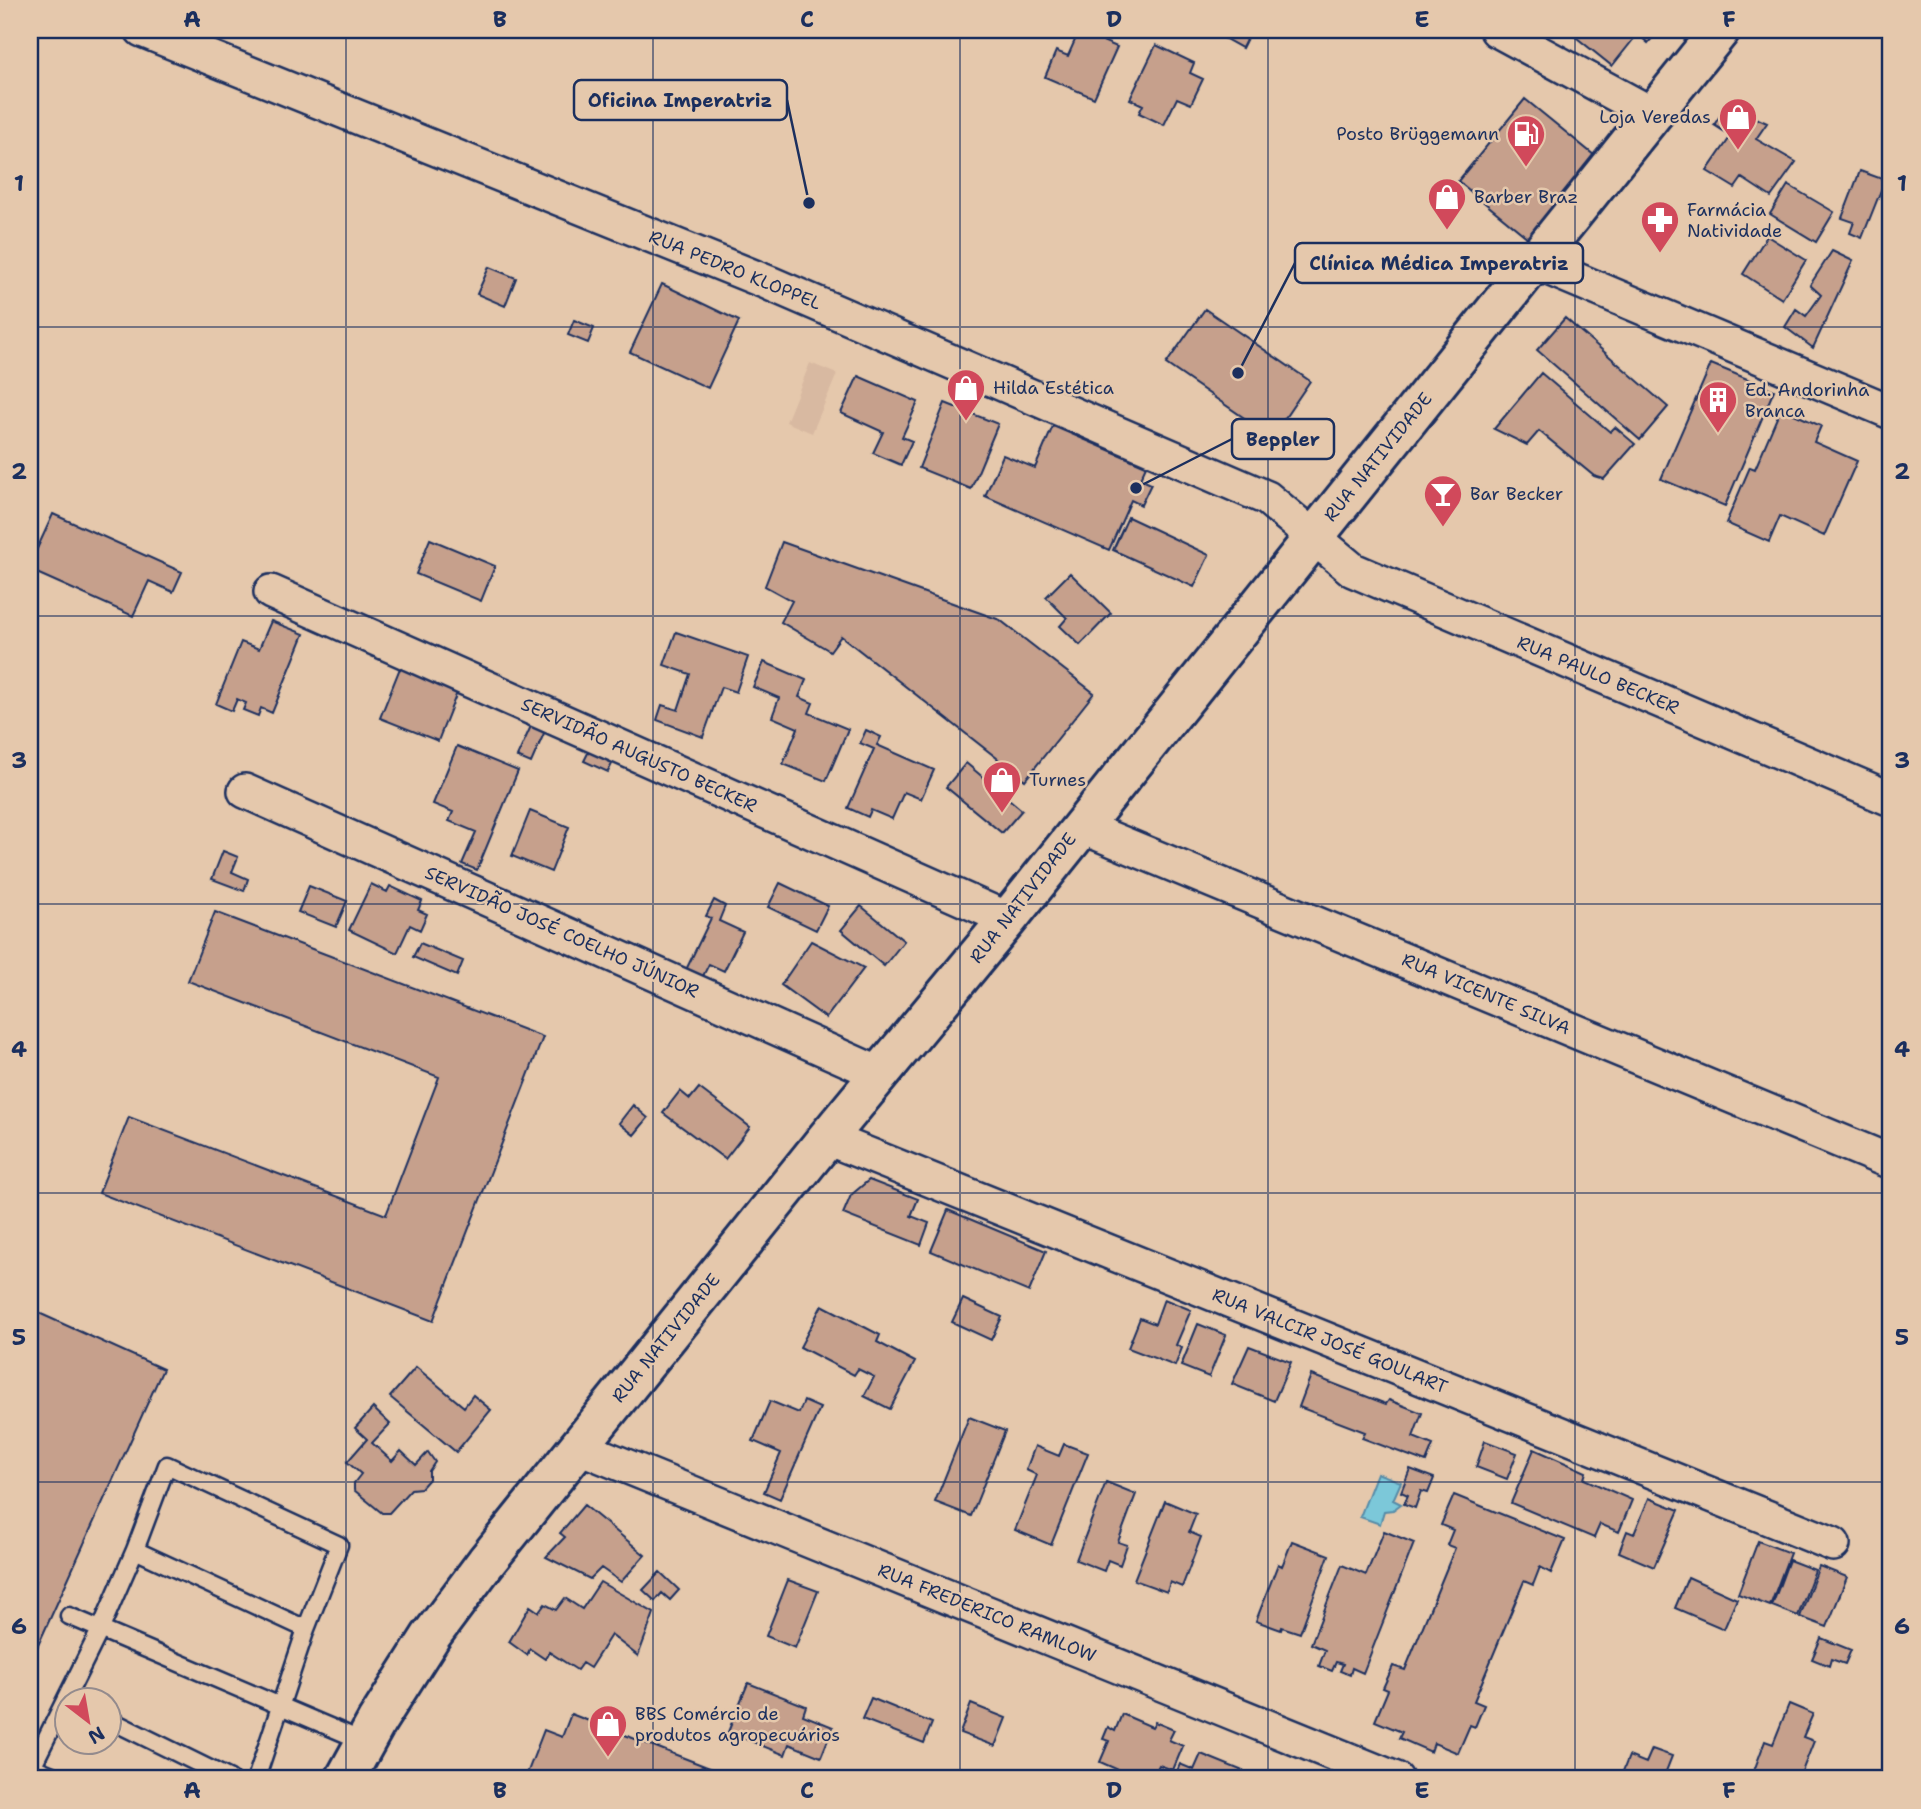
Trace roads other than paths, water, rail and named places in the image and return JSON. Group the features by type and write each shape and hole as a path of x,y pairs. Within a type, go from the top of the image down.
{"main road":[{"name":"RUA NATIVIDADE","path":"345,1779 431,1636 486,1562 1007,919 1720,30"}],"street":[{"name":"RUA PEDRO KLOPPEL","path":"142,30 769,282 1266,498 1314,537"},
{"path":"1497,30 1652,114"},
{"path":"1534,262 1891,412"},
{"name":"RUA PAULO BECKER","path":"1314,537 1353,570 1891,799"},
{"name":"SERVIDÃO AUGUSTO BECKER","path":"271,592 1007,919"},
{"name":"SERVIDÃO JOSÉ COELHO JÚNIOR","path":"245,790 880,1074"},
{"name":"RUA VICENTE SILVA","path":"1080,826 1891,1162"},
{"name":"RUA VALCIR JOSÉ GOULART","path":"827,1138 1833,1544"},
{"name":"RUA FREDERICO RAMLOW","path":"579,1447 1396,1779"}],"lane":[{"path":"74,1686 135,1550 167,1465 339,1545 306,1629 256,1779"},
{"path":"135,1550 306,1629"},
{"path":"69,1616 365,1742"},
{"path":"122,1726 230,1779"},
{"path":"52,1728 31,1766 62,1779"}],"water":[{"path":"1377,1473 1401,1482 1393,1500 1401,1504 1393,1510 1384,1511 1380,1524 1360,1517"}],"place":[{"name":"Loja Veredas","path":"1738,151"},
{"name":"Posto Brüggemann","path":"1526,168"},
{"name":"Oficina Imperatriz","path":"809,203"},
{"name":"Barber Braz","path":"1447,231"},
{"name":"Farmácia Natividade","path":"1660,254"},
{"name":"Clínica Médica Imperatriz","path":"1238,373"},
{"name":"Hilda Estética","path":"966,422"},
{"name":"Ed. Andorinha Branca","path":"1718,434"},
{"name":"Beppler","path":"1136,488"},
{"name":"Bar Becker","path":"1443,528"},
{"name":"Turnes","path":"1002,814"},
{"name":"BBS Comércio de produtos agropecuários","path":"608,1758"}]}
